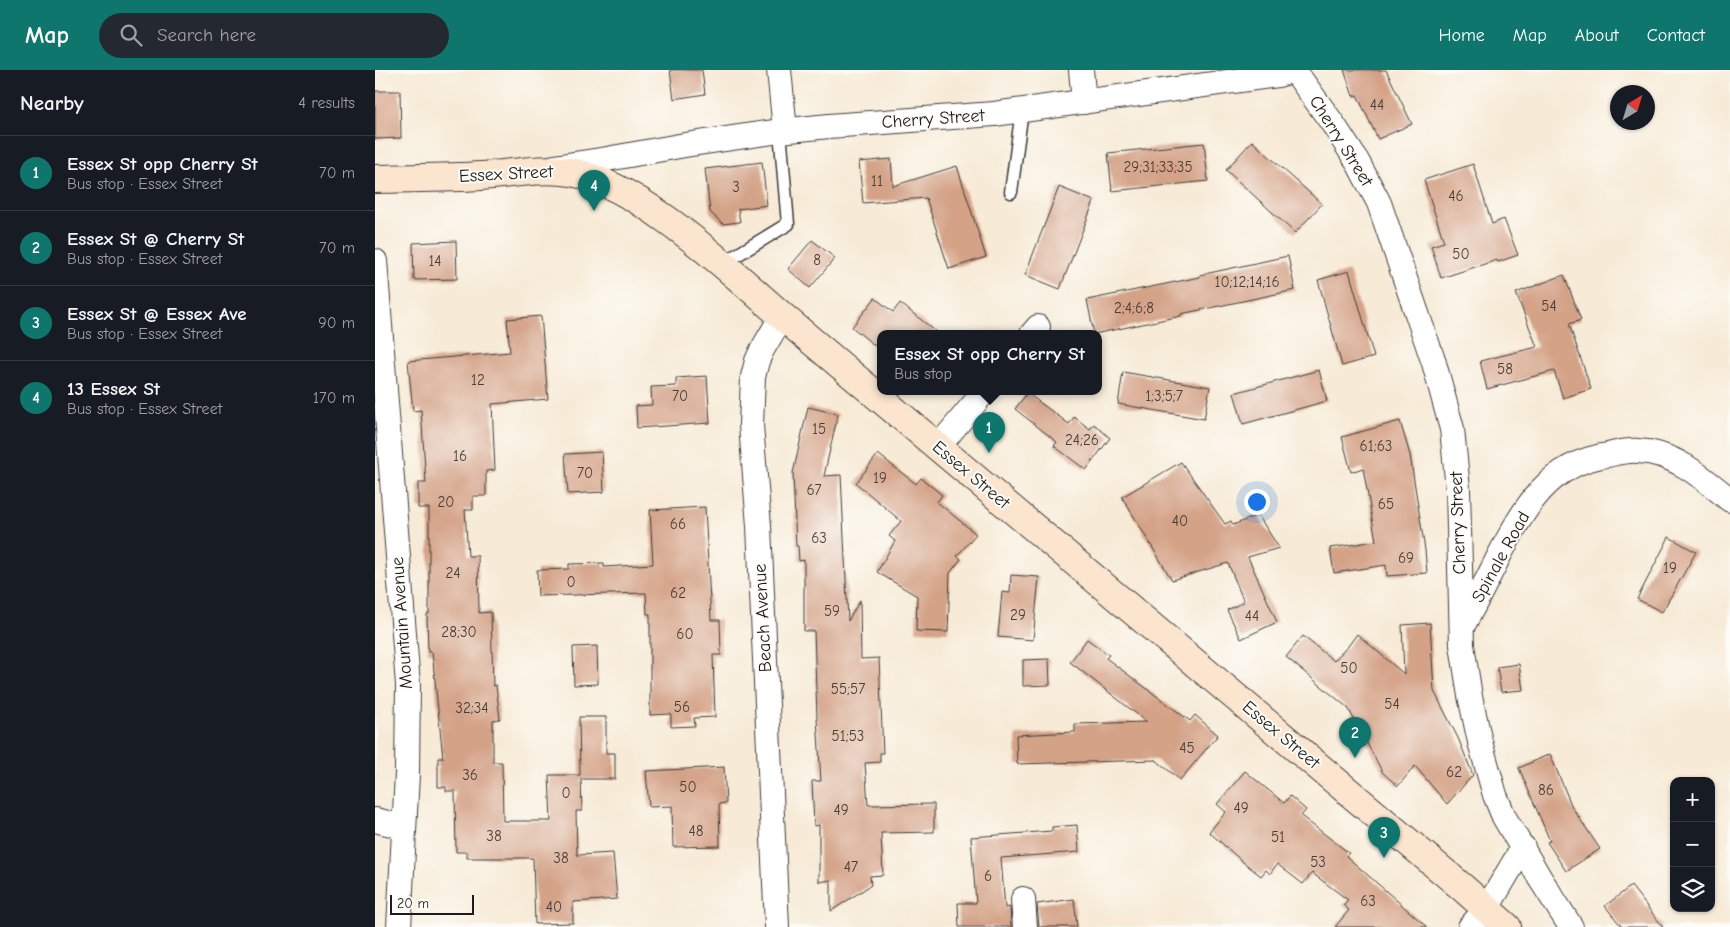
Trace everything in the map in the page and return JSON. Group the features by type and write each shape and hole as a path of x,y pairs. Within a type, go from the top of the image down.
{"main road":[{"name":"Essex Street","path":"375,180 482,176 523,171 549,170 572,172 600,181 626,194 660,215 722,264 938,447 1478,918 1507,927"}],"street":[{"path":"779,70 783,131"},
{"path":"1081,70 1084,102"},
{"name":"Cherry Street","path":"523,171 783,131 994,114 1278,75 1294,70 1357,161 1379,203 1434,363 1452,429 1457,479 1462,645 1479,742 1495,795 1504,817 1571,927"},
{"name":"Mountain Avenue","path":"375,261 381,419 408,685 407,774 399,927"},
{"name":"Beach Avenue","path":"777,927 759,536 751,425 753,377 757,361 782,316"},
{"path":"938,447 981,395"},
{"name":"Spinale Road","path":"1461,629 1519,518 1546,484 1561,472 1581,461 1599,456 1637,451 1658,454 1677,461 1695,472 1730,500"},
{"path":"375,820 404,827"},
{"path":"1478,918 1523,847"},
{"path":"1023,899 1025,927"}],"lane":[{"path":"1011,192 1022,110"},
{"path":"722,264 788,224 783,131"}],"building":[{"path":"670,70 702,70 705,94 674,99"},
{"path":"1344,70 1386,70 1412,124 1378,139 1357,95 1353,96"},
{"path":"375,91 400,91 401,138 375,139"},
{"path":"1252,141 1322,204 1295,233 1226,170"},
{"path":"1204,143 1208,181 1112,191 1108,153"},
{"path":"891,159 893,186 957,166 986,257 949,269 926,198 863,203 859,162"},
{"path":"762,162 767,205 738,209 740,222 723,224 710,212 705,169"},
{"path":"1473,164 1492,224 1504,219 1518,255 1441,278 1431,246 1444,242 1424,180"},
{"path":"1059,187 1094,201 1060,289 1025,275"},
{"path":"812,240 835,258 810,288 788,269"},
{"path":"456,241 457,279 414,280 413,243"},
{"path":"1288,256 1295,290 1102,332 1102,330 1093,330 1087,300 1200,277 1200,275"},
{"path":"1349,271 1374,357 1342,366 1318,280"},
{"path":"1564,275 1581,320 1569,324 1591,389 1563,398 1554,371 1487,389 1480,361 1537,347 1516,293"},
{"path":"875,298 893,312 900,303 934,330 877,330 877,348 852,327"},
{"path":"541,316 548,399 492,404 495,470 486,471 486,496 473,496 473,510 465,510 468,556 478,556 479,613 491,612 493,686 496,685 500,719 493,720 493,762 502,762 503,821 551,821 549,775 580,775 579,717 606,717 606,753 615,753 615,779 581,779 582,811 576,811 577,855 613,853 617,899 573,902 573,923 535,924 533,858 467,858 467,852 456,852 455,791 446,791 446,787 438,787 438,758 443,758 432,652 428,652 429,508 418,508 418,483 426,483 421,410 413,411 408,361 510,352 507,319"},
{"path":"1319,370 1327,401 1243,424 1234,393"},
{"path":"1123,372 1210,387 1204,419 1118,404"},
{"path":"707,376 710,423 637,428 636,406 652,405 651,387 676,386 676,378"},
{"path":"1026,395 1030,395 1069,424 1074,417 1090,429 1094,424 1110,438 1086,470 1054,446 1057,442 1015,409"},
{"path":"808,407 838,414 824,476 841,475 848,621 860,600 861,659 879,658 883,753 880,753 880,762 865,763 868,805 934,804 934,832 881,833 883,875 870,876 871,885 831,911 831,880 819,882 819,825 814,826 812,781 821,781 814,631 804,631 804,560 799,561 798,546 796,546 793,473"},
{"path":"1400,421 1410,455 1427,573 1387,576 1386,565 1334,573 1330,548 1376,541 1363,468 1351,472 1342,437"},
{"path":"602,452 604,492 568,494 565,454"},
{"path":"878,454 916,484 921,478 942,495 937,502 976,534 957,556 961,559 950,573 948,632 916,631 917,596 877,572 895,541 889,536 901,521 856,483"},
{"path":"1181,462 1225,524 1231,521 1233,525 1258,515 1279,548 1248,557 1277,622 1241,639 1227,610 1244,602 1228,563 1172,580 1122,497"},
{"path":"705,507 711,620 720,620 721,655 713,655 715,717 694,718 695,726 671,727 671,714 650,715 650,614 647,614 646,593 538,596 537,570 569,569 569,564 604,563 604,567 653,564 650,510"},
{"path":"1669,537 1696,552 1662,612 1637,599"},
{"path":"1011,575 1039,577 1033,640 998,637 1002,592 1010,593"},
{"path":"1430,623 1434,691 1458,738 1473,775 1447,804 1415,766 1398,786 1383,773 1348,708 1286,657 1303,636 1334,661 1357,634 1404,674 1402,625"},
{"path":"1087,639 1109,655 1106,658 1190,721 1195,715 1218,735 1180,780 1156,760 1017,764 1016,735 1075,732 1075,724 1147,722 1070,662"},
{"path":"597,646 598,684 574,685 573,647"},
{"path":"1049,659 1050,685 1023,686 1023,660"},
{"path":"1519,664 1523,690 1501,692 1497,667"},
{"path":"1550,754 1572,807 1600,849 1566,871 1547,842 1550,841 1519,768"},
{"path":"724,767 726,803 719,804 720,846 673,847 672,806 649,807 646,771"},
{"path":"1245,771 1284,803 1290,796 1306,810 1301,816 1349,853 1346,856 1427,927 1335,927 1349,910 1343,905 1348,900 1312,873 1303,884 1277,864 1270,874 1266,870 1261,876 1243,862 1209,832 1226,812 1217,804"},
{"path":"1077,825 1079,852 1001,858 1005,908 1010,907 1011,927 959,927 958,903 976,903 971,837 1052,831 1052,827"},
{"path":"1631,886 1663,927 1622,927 1605,906"},
{"path":"1074,899 1077,927 1039,927 1037,904"}],"place":[{"name":"13 Essex St","path":"594,211"},
{"name":"Essex St opp Cherry St","path":"989,453"},
{"name":"Essex St @ Cherry St","path":"1355,758"},
{"name":"Essex St @ Essex Ave","path":"1384,858"}]}
